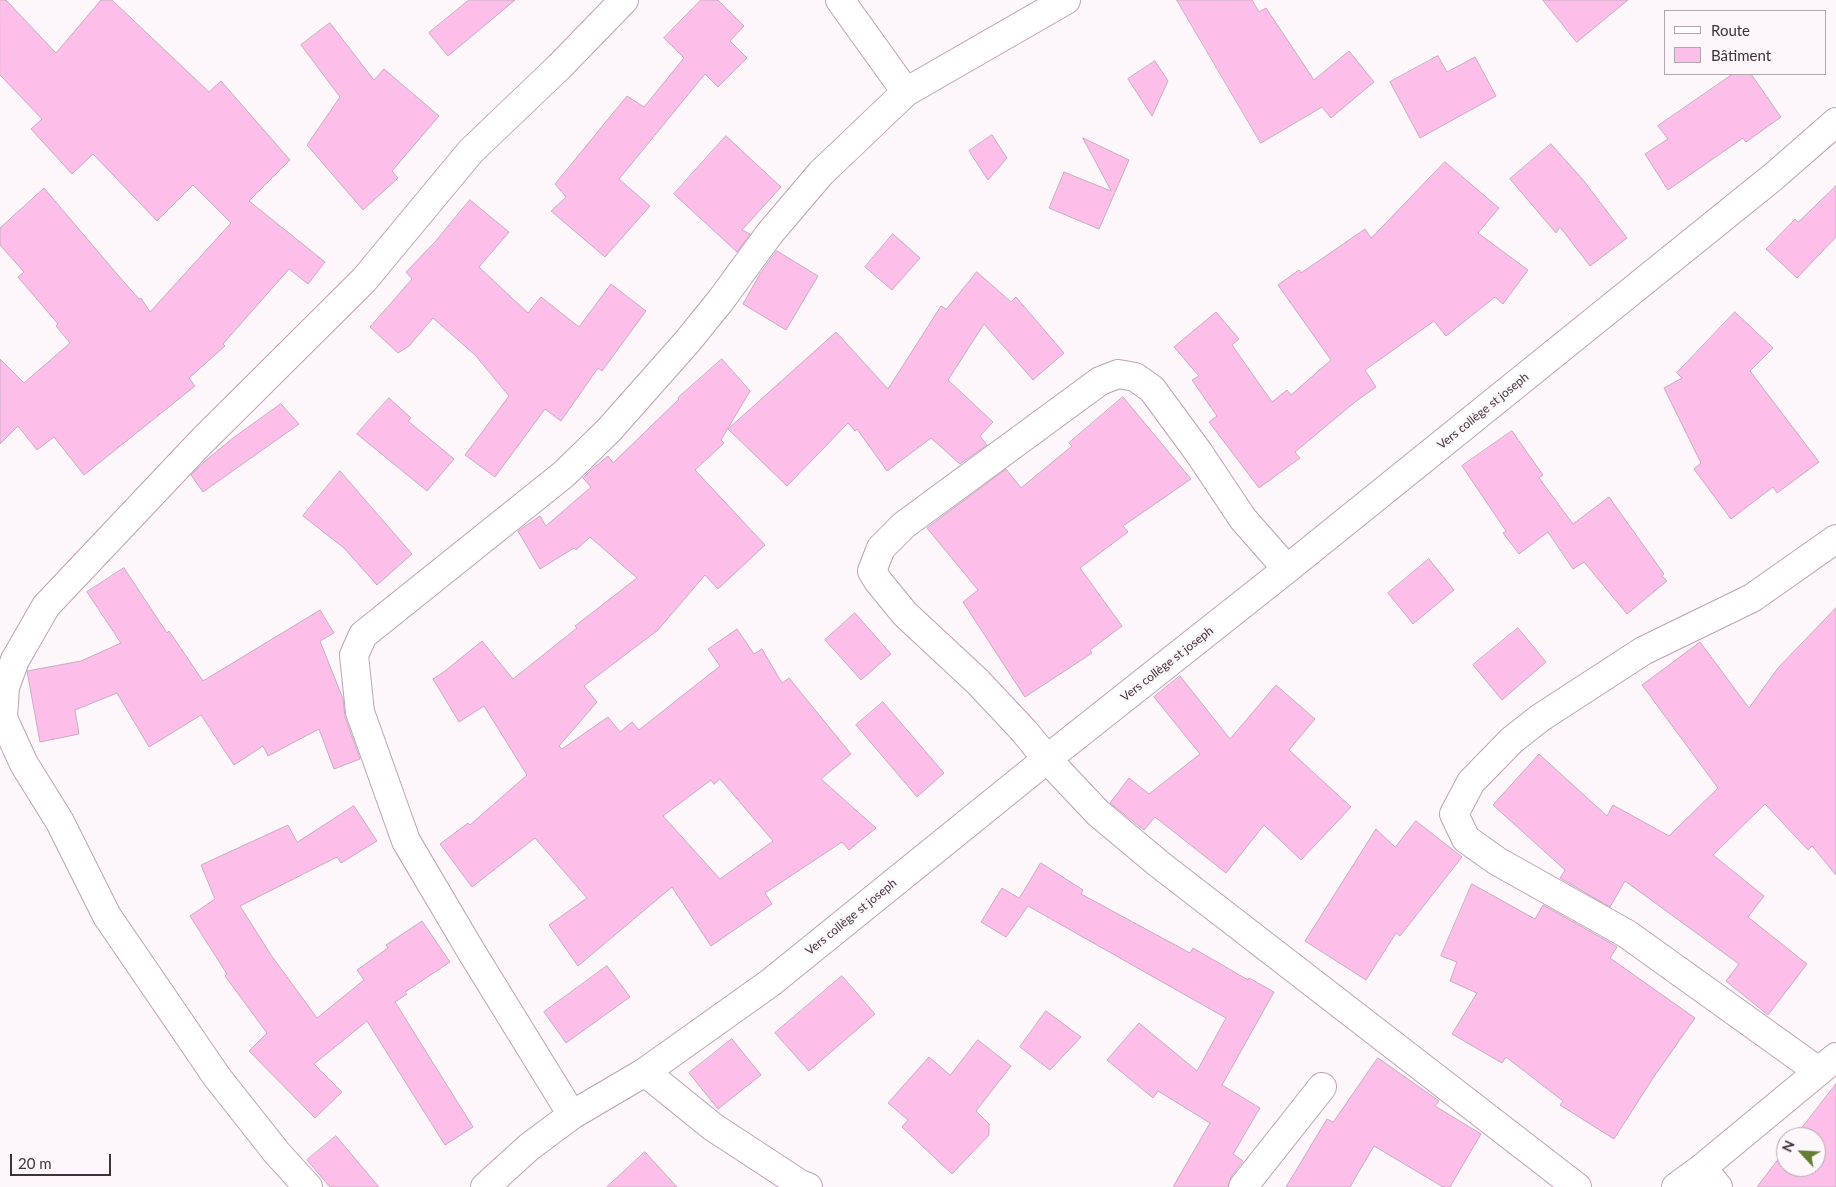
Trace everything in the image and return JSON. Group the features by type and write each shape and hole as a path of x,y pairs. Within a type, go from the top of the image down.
{"street":[{"path":"308,1187 276,1153 217,1077 107,916 60,822 24,764 3,718 5,687 15,660 46,606 201,442 364,280 470,150 559,67 624,0"},
{"path":"840,0 906,92"},
{"path":"572,1115 406,841 360,712 354,655 363,635 564,474 609,430 687,342 721,300 770,233 821,173 906,92 1066,0"},
{"name":"Vers collège st joseph","path":"485,1187 529,1147 572,1115 645,1072 770,983 1765,183 1836,122"},
{"path":"1287,569 1243,519 1199,453 1152,389 1135,377 1118,374 1100,381 904,525 881,548 872,571 905,614 978,682 1098,813 1159,864 1577,1187"},
{"path":"1676,1187 1710,1178 1827,1064 1627,934 1498,861 1466,839 1454,814 1471,782 1512,740 1540,718 1643,651 1752,598 1836,539"},
{"path":"645,1072 713,1127 800,1184 808,1187"},
{"path":"1243,1187 1322,1087"}],"building":[{"path":"0,0 6,0 56,53 101,0 112,0 209,92 221,81 290,160 249,201 325,262 308,284 289,269 223,344 225,346 189,378 195,386 84,475 54,437 37,450 18,426 0,444 0,359 24,383 70,343 56,326 58,324 18,277 24,272 0,245 0,228 44,188 139,299 141,298 150,312 231,223 193,185 157,221 93,154 72,174 31,129 42,119 0,75"},
{"path":"469,0 515,0 448,56 429,33"},
{"path":"701,0 718,0 744,26 730,41 747,58 718,87 705,74 619,179 650,206 605,257 551,211 566,197 555,184 627,96 644,107 684,58 664,38"},
{"path":"1177,0 1252,0 1259,12 1266,8 1314,80 1349,51 1374,82 1331,118 1322,107 1261,143"},
{"path":"1543,0 1628,0 1577,42"},
{"path":"330,23 374,80 384,69 439,116 392,171 398,178 363,210 307,145 340,97 301,45"},
{"path":"1438,56 1447,72 1475,57 1496,96 1420,138 1390,82"},
{"path":"1155,61 1168,81 1152,116 1128,79"},
{"path":"1732,75 1752,75 1781,117 1746,142 1743,138 1668,190 1645,154 1668,139 1658,126"},
{"path":"992,135 1007,158 988,180 969,151"},
{"path":"726,136 781,187 742,230 750,234 737,252 674,194"},
{"path":"1083,138 1129,160 1099,229 1049,208 1064,172 1111,191"},
{"path":"1551,144 1584,181 1627,238 1590,266 1560,227 1556,233 1510,179"},
{"path":"1445,162 1499,208 1478,233 1528,270 1503,304 1495,297 1446,336 1434,321 1365,370 1376,387 1295,452 1300,458 1259,488 1209,422 1217,416 1192,380 1199,376 1174,347 1216,312 1239,339 1232,345 1272,402 1287,390 1291,395 1331,360 1278,285 1299,270 1301,273 1365,229 1371,238"},
{"path":"1836,186 1836,237 1797,278 1766,249 1795,219 1798,222"},
{"path":"470,200 509,232 479,267 528,313 541,297 579,327 611,284 646,311 602,371 598,368 561,421 545,409 495,477 465,455 509,396 475,355 433,318 409,346 398,353 370,327 412,279 406,272 434,243"},
{"path":"893,234 920,258 892,290 865,267"},
{"path":"777,251 818,276 786,330 743,304 760,274"},
{"path":"977,272 1011,302 1016,297 1064,353 1033,380 984,324 948,380 993,422 980,436 987,445 960,464 931,438 887,471 857,429 855,431 848,423 787,486 728,429 836,332 888,389 941,306 946,309"},
{"path":"1735,312 1773,348 1750,371 1819,462 1777,493 1773,487 1731,519 1694,469 1701,463 1664,388 1682,378 1677,373"},
{"path":"722,359 750,391 721,440 724,443 695,470 765,545 718,589 705,575 658,630 584,686 597,702 559,746 562,749 608,717 620,732 632,722 639,730 720,666 708,649 737,629 754,654 762,649 782,683 789,678 851,754 821,779 876,828 849,850 842,842 765,893 772,904 711,946 672,887 578,966 549,925 587,898 535,838 472,887 440,844 468,823 470,825 527,775 484,706 459,722 433,679 482,641 513,679 577,628 575,626 637,578 590,537 576,550 574,548 540,569 518,531 540,516 546,526 591,487 583,478 591,470 608,456 613,463 678,398","holes":["720,779 773,841 720,879 663,816 711,780 714,784"]},
{"path":"1123,397 1191,479 1123,526 1128,532 1080,568 1122,626 1090,650 1092,653 1025,697 963,602 978,590 927,528 1006,469 1021,488 1072,446 1069,443"},
{"path":"389,398 411,418 408,421 454,459 427,491 357,434"},
{"path":"281,404 299,424 203,492 191,475 233,438"},
{"path":"1512,431 1543,475 1539,478 1573,524 1609,497 1664,574 1662,576 1667,581 1627,614 1584,562 1573,569 1548,532 1519,554 1503,533 1506,531 1462,466"},
{"path":"340,471 412,554 377,585 344,548 303,516"},
{"path":"1429,559 1454,590 1413,624 1388,593"},
{"path":"124,568 167,633 169,631 203,681 320,610 334,633 320,641 343,699 345,717 360,759 334,769 319,729 268,756 263,746 234,765 201,715 149,747 117,693 75,710 79,734 40,742 27,671 81,661 121,643 87,592"},
{"path":"1836,608 1836,875 1812,846 1808,850 1765,804 1713,855 1764,896 1748,917 1807,964 1768,1015 1726,981 1739,964 1625,881 1610,907 1560,878 1565,870 1493,805 1539,754 1607,816 1613,805 1669,836 1718,788 1642,685 1700,642 1749,708 1778,668"},
{"path":"855,613 891,654 861,680 825,640"},
{"path":"1518,628 1546,662 1502,700 1473,665"},
{"path":"1180,676 1230,739 1276,685 1315,719 1289,750 1351,807 1301,860 1264,825 1226,873 1155,817 1144,830 1110,803 1129,778 1149,794 1200,754 1154,697"},
{"path":"883,702 944,773 917,797 856,725"},
{"path":"354,806 377,841 341,863 337,857 240,906 271,955 317,1018 364,980 357,970 388,948 386,945 422,921 450,962 405,992 407,994 395,1002 473,1127 445,1145 367,1021 314,1064 342,1092 315,1118 249,1051 267,1033 225,976 227,974 190,916 215,899 201,865 288,825 297,842"},
{"path":"1416,821 1462,857 1400,936 1396,933 1366,980 1305,941 1376,829 1395,847"},
{"path":"1041,863 1083,890 1081,894 1190,953 1193,948 1248,980 1249,978 1274,992 1222,1085 1260,1108 1233,1154 1243,1161 1231,1177 1228,1187 1173,1187 1210,1123 1158,1091 1153,1098 1107,1060 1139,1023 1197,1071 1226,1018 1028,906 1006,937 981,922 1002,888 1019,898"},
{"path":"1472,884 1535,919 1543,905 1617,947 1610,958 1695,1018 1653,1078 1614,1139 1560,1105 1563,1101 1506,1057 1502,1063 1452,1034 1477,993 1450,981 1457,962 1441,956"},
{"path":"607,966 630,997 566,1043 544,1012"},
{"path":"842,976 875,1014 809,1071 775,1033"},
{"path":"1046,1011 1081,1037 1050,1070 1020,1047"},
{"path":"732,1039 761,1075 718,1109 689,1073"},
{"path":"978,1040 1011,1066 976,1111 989,1124 989,1135 952,1174 902,1127 908,1120 888,1103 929,1057 950,1075"},
{"path":"1378,1058 1439,1101 1435,1106 1481,1134 1450,1187 1443,1187 1374,1146 1350,1187 1286,1187 1327,1119 1333,1122"},
{"path":"1836,1084 1836,1187 1757,1187 1776,1162 1776,1177 1826,1177 1826,1127 1803,1127"},
{"path":"336,1136 379,1187 330,1187 307,1160"},
{"path":"645,1152 677,1187 607,1187"}]}
